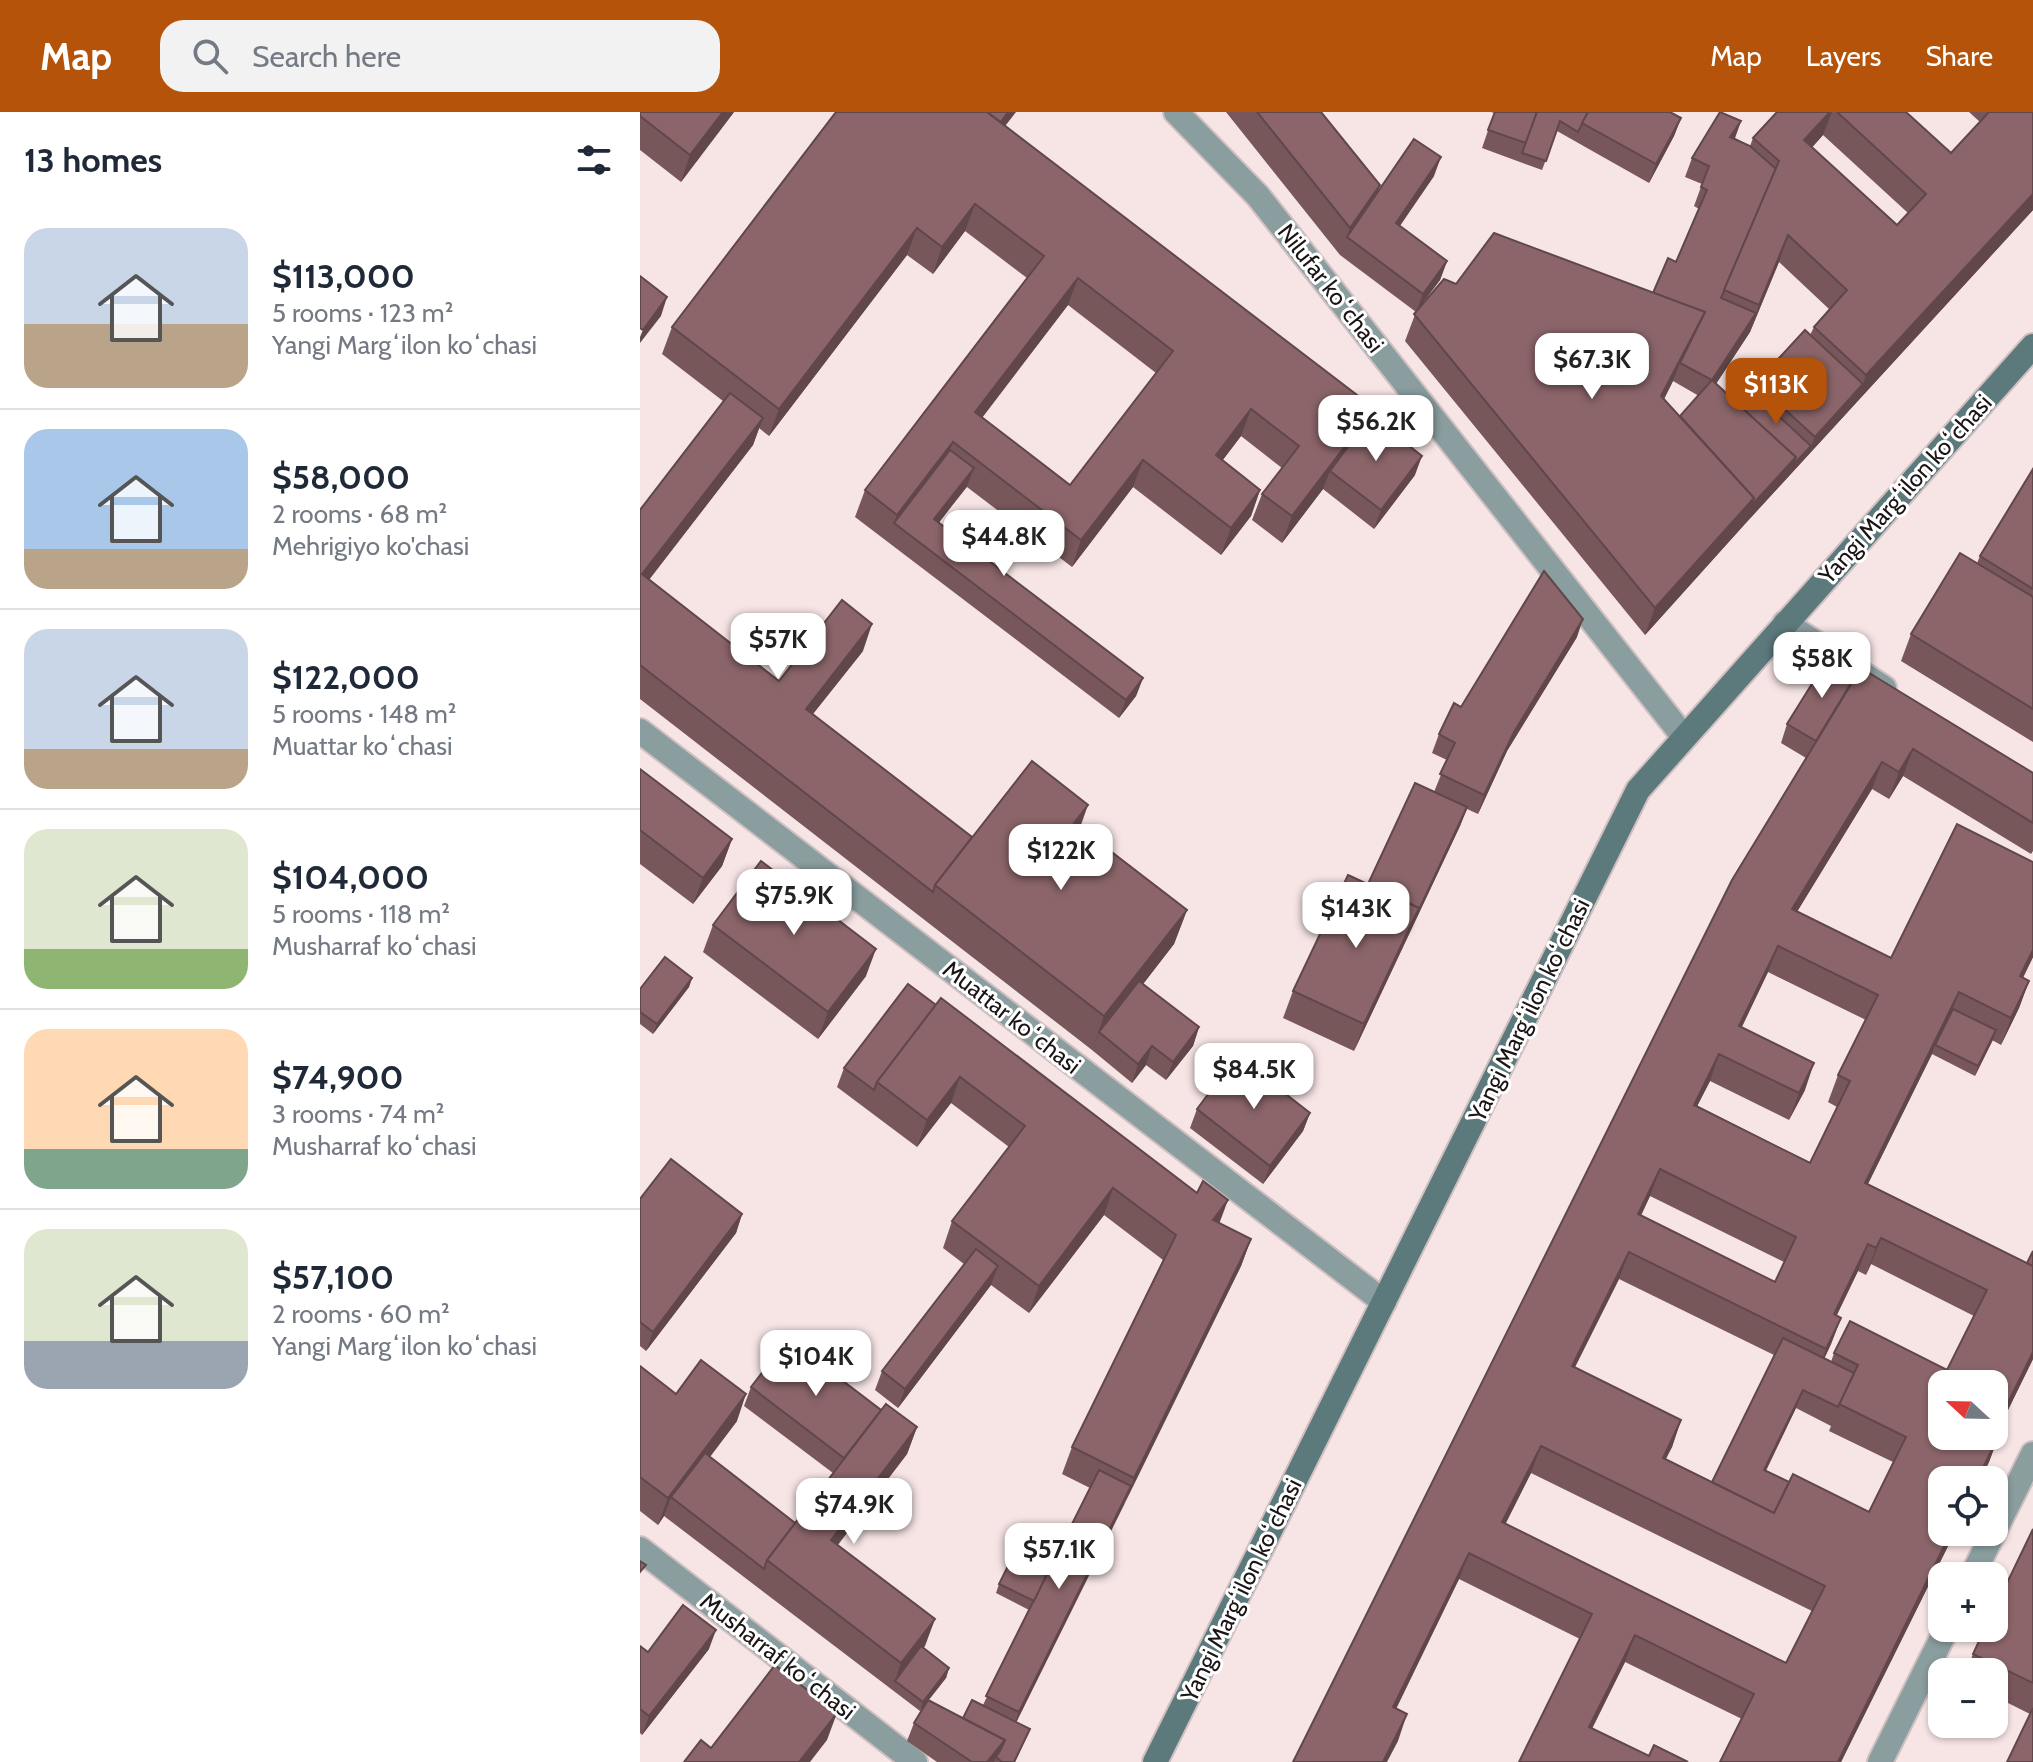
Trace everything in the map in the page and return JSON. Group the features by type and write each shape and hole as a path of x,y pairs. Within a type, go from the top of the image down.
{"main road":[{"name":"Yangi Margʻilon koʻchasi","path":"1155,1762 1638,790 2033,346"}],"street":[{"name":"Nilufar koʻchasi","path":"1176,112 1258,196 1684,737"},
{"path":"1785,623 1903,700"},
{"name":"Muattar koʻchasi","path":"640,731 1384,1302"},
{"path":"1979,1562 2033,1454"},
{"name":"Musharraf koʻchasi","path":"640,1549 915,1762"},
{"path":"1880,1762 1940,1642"}],"building":[{"path":"640,112 723,112 690,155 640,116"},
{"path":"836,112 987,112 1374,408 1292,516 1262,494 1299,446 1251,409 1216,455 1260,490 1231,528 1143,460 1081,540 953,442 897,515 865,490 1044,256 975,204 942,247 917,228 779,409 672,327","holes":["1078,278 1173,351 1070,485 975,412"]},
{"path":"987,112 1008,112 1001,122"},
{"path":"1257,112 1321,112 1380,185 1350,228"},
{"path":"1495,112 1537,112 1526,143 1488,130"},
{"path":"1537,112 1588,112 1578,132 1560,121 1546,161 1522,153"},
{"path":"1588,112 1670,112 1681,118 1656,164 1582,123"},
{"path":"1720,112 1741,121 1730,137 1750,146 1776,169 1721,298 1756,313 1712,380 1680,363 1705,312 1653,293 1668,258 1676,262 1707,190 1701,187 1709,166 1692,158"},
{"path":"1777,112 1830,112 1804,140 1897,225 1926,194 1837,112 1906,112 1951,153 1989,112 2033,112 2033,194 1866,375 1814,327 1847,290 1788,235 1759,305 1724,290 1779,161 1753,138"},
{"path":"1414,139 1441,157 1396,223 1447,261 1423,294 1347,237"},
{"path":"1494,233 1705,312 1661,396 1754,498 1655,608 1414,314 1444,279 1456,284"},
{"path":"640,276 667,297 643,330 640,328"},
{"path":"1805,330 1863,384 1815,437 1756,383"},
{"path":"1712,380 1796,457 1751,506 1754,498 1680,416"},
{"path":"1753,392 1811,446 1792,466 1796,457 1740,406"},
{"path":"730,393 763,418 642,574 779,681 842,600 872,624 806,709 972,837 935,885 933,892 640,665 640,510"},
{"path":"1371,416 1422,456 1381,510 1330,471"},
{"path":"950,450 974,468 934,519 1143,678 1126,700 894,523"},
{"path":"2033,469 2033,589 1980,556"},
{"path":"1960,553 2033,597 2033,709 1911,634"},
{"path":"1544,571 1583,619 1514,732 1484,795 1440,774 1455,743 1439,734 1454,703 1461,707"},
{"path":"1828,658 1856,675 1816,741 1787,724"},
{"path":"1861,668 2033,773 2033,823 1913,749 1899,772 1882,762 1792,909 1891,958 1957,824 2033,862 2033,950 2020,976 2029,981 2011,1018 1959,992 1865,1183 2033,1266 2033,1352 2008,1403 2008,1370 1947,1370 1928,1370 1928,1450 1992,1450 1984,1466 1928,1466 1928,1546 1944,1546 1936,1562 1928,1562 1928,1579 1838,1762 1720,1762 1754,1694 1635,1635 1589,1727 1649,1756 1654,1745 1688,1762 1519,1762 1592,1614 1469,1553 1393,1707 1407,1714 1383,1762 1293,1762 1732,880","holes":["1778,946 1878,995 1838,1075 1850,1081 1810,1163 1694,1105 1719,1054 1799,1093 1814,1063 1739,1026","1660,1169 1796,1237 1775,1282 1638,1214","1881,1238 1987,1290 1947,1370 1850,1321 1834,1353 1858,1365 1839,1404 1906,1437 1869,1512 1793,1474 1774,1513 1663,1458 1681,1420 1572,1366 1629,1252 1826,1349 1841,1318 1834,1314 1868,1244 1876,1248","1541,1446 1825,1586 1786,1663 1502,1522"]},
{"path":"1032,761 1088,805 1074,823 1187,910 1104,1016 935,885"},
{"path":"640,769 732,839 703,878 640,830"},
{"path":"1415,783 1467,807 1416,916 1419,908 1368,884"},
{"path":"761,861 876,949 828,1012 713,925"},
{"path":"1348,875 1419,908 1364,1024 1293,991"},
{"path":"665,957 692,978 657,1024 640,1012 640,989"},
{"path":"1139,981 1199,1027 1173,1062 1152,1046 1138,1064 1099,1032"},
{"path":"908,984 936,1005 874,1090 844,1068"},
{"path":"941,998 1197,1193 1203,1181 1228,1200 1213,1220 1251,1239 1134,1478 1072,1447 1176,1235 1113,1188 1039,1286 952,1221 1025,1126 960,1077 927,1120 877,1082"},
{"path":"1953,1009 1996,1030 1978,1066 1935,1045"},
{"path":"1237,1056 1310,1113 1270,1166 1197,1109"},
{"path":"671,1159 742,1214 653,1332 640,1322 640,1199"},
{"path":"976,1249 998,1266 905,1389 882,1371"},
{"path":"2033,1251 2033,1266 2027,1263"},
{"path":"1783,1338 1854,1373 1838,1407 1803,1390 1764,1470 1789,1482 1774,1513 1712,1482"},
{"path":"788,1339 881,1410 844,1458 751,1387"},
{"path":"701,1360 746,1394 668,1498 640,1477 640,1366 676,1394"},
{"path":"886,1404 917,1427 831,1540 935,1619 901,1663 767,1560"},
{"path":"705,1453 795,1523 767,1560 764,1569 671,1497"},
{"path":"1099,1470 1131,1486 1019,1712 986,1696"},
{"path":"2033,1529 2033,1683 2008,1671 2008,1658 1981,1658 1973,1654 1979,1642 2008,1642 2008,1581"},
{"path":"1026,1530 1060,1547 1034,1601 999,1584"},
{"path":"683,1605 716,1630 649,1716 640,1709 640,1646 648,1652"},
{"path":"921,1646 949,1668 923,1702 895,1681"},
{"path":"775,1665 837,1713 799,1762 684,1762 701,1740 711,1748"},
{"path":"928,1700 1005,1740 987,1762 972,1762 914,1723"},
{"path":"972,1700 1030,1729 1014,1762 1002,1762 996,1757 1005,1740 963,1718"},
{"path":"2033,1708 2033,1762 2007,1762"}]}
